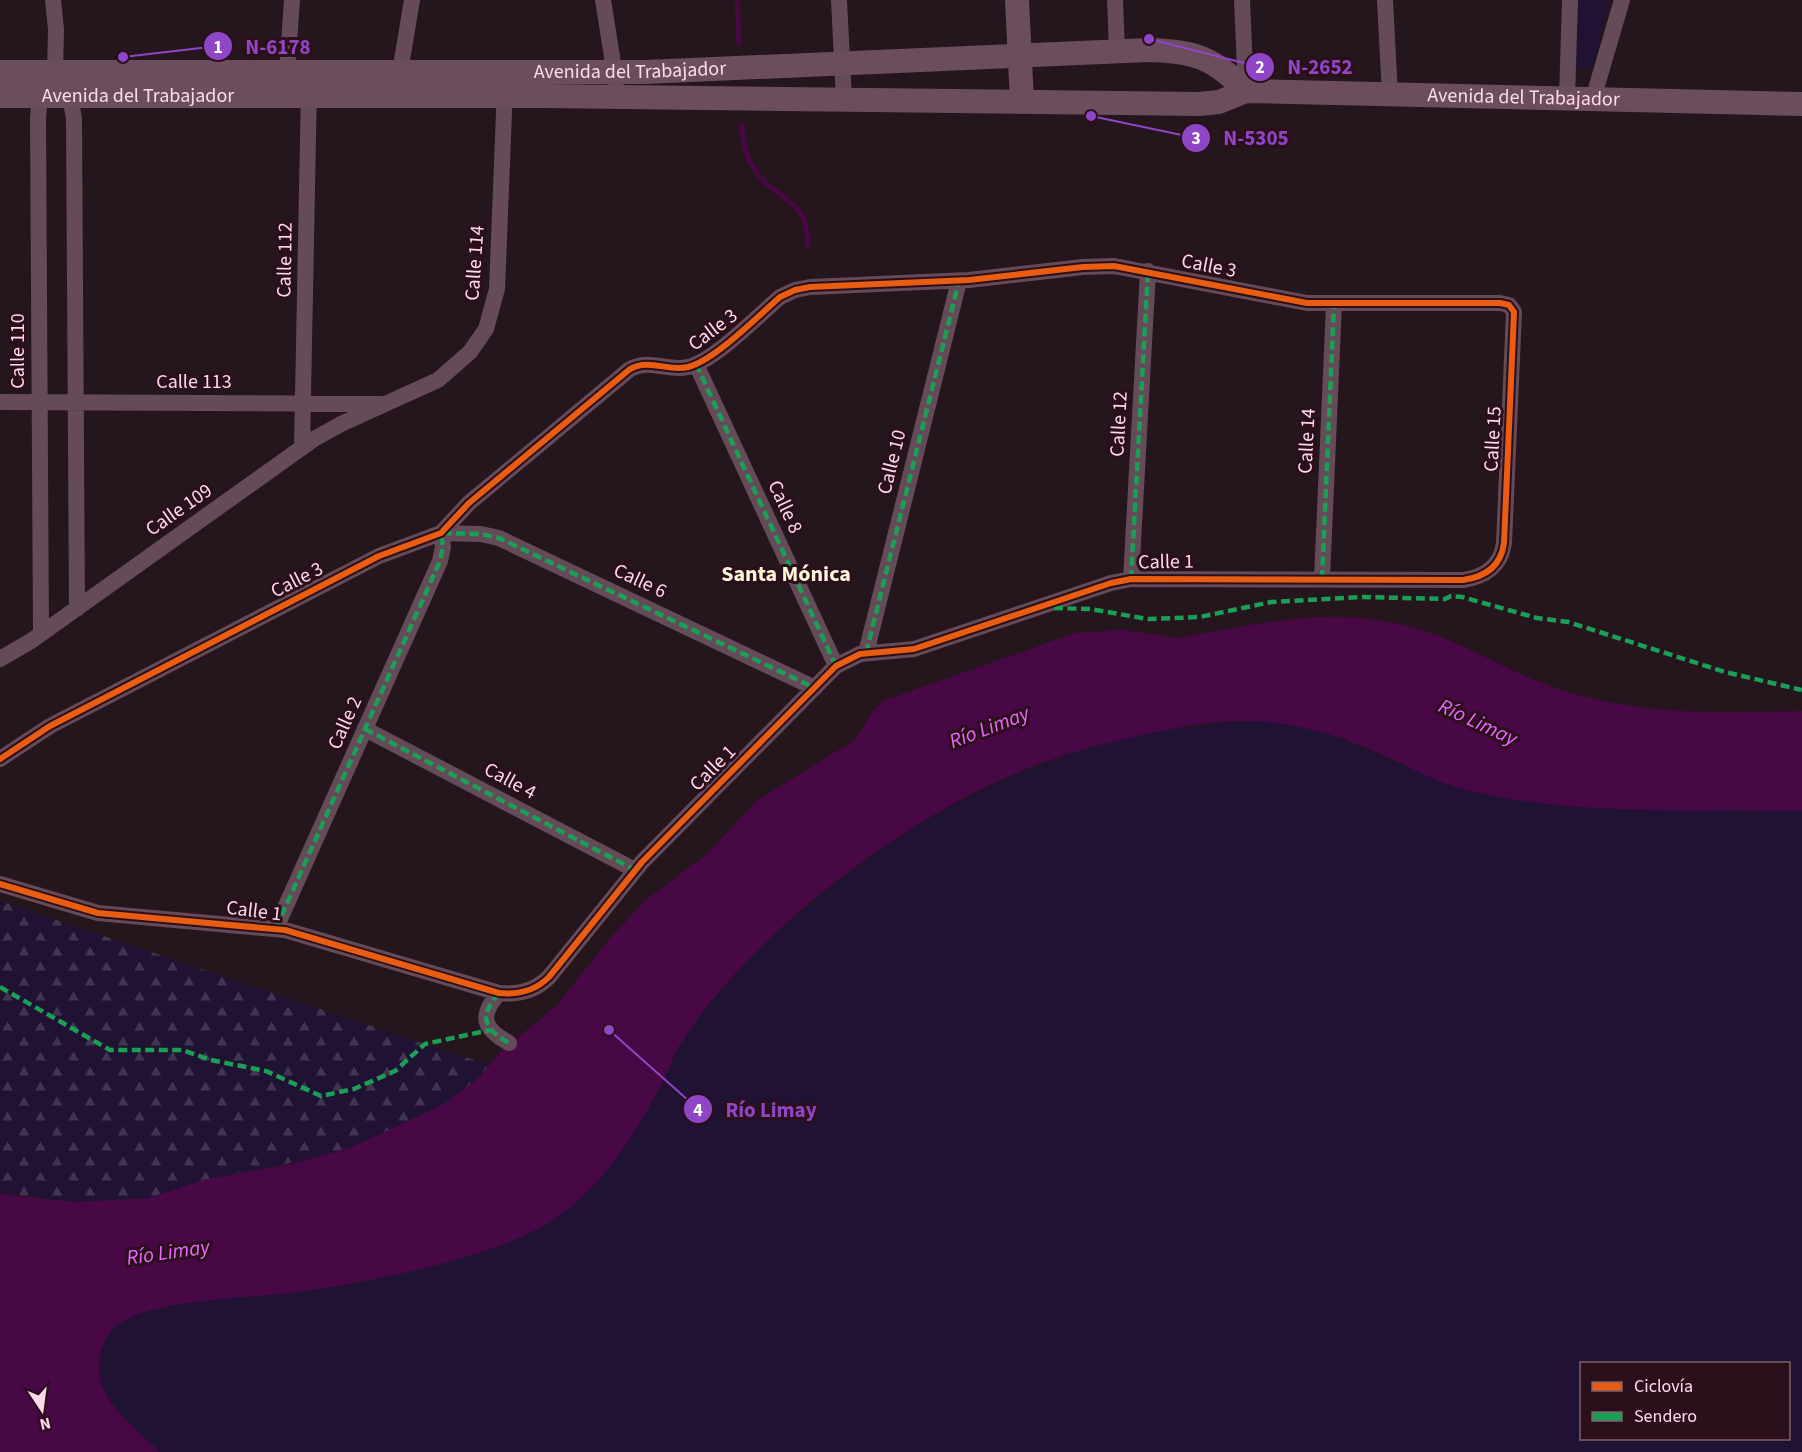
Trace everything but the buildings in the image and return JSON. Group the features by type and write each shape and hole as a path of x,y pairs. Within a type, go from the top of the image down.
{"street":[{"path":"53,0 56,29 55,72 72,96 74,119 77,609"},
{"name":"Calle 112","path":"292,0 298,72 309,96 302,448"},
{"path":"400,72 412,0"},
{"path":"603,0 618,98"},
{"path":"839,0 844,100"},
{"path":"1017,0 1022,102"},
{"path":"1115,0 1117,51"},
{"path":"1242,0 1246,91"},
{"path":"1385,0 1390,95"},
{"path":"1567,98 1570,0"},
{"path":"1593,99 1622,0"},
{"name":"Avenida del Trabajador","path":"0,72 614,72 1165,50 1197,55 1225,70 1246,91"},
{"name":"Calle 110","path":"41,634 38,118 40,96 55,72"},
{"name":"Calle 114","path":"387,404 425,387 450,371 479,342 492,316 497,289 505,72"},
{"name":"Avenida del Trabajador","path":"0,96 504,96 1206,104 1224,101 1246,91 1802,104"},
{"name":"Calle 3","path":"0,759 50,726 379,556 441,532 469,503 630,369 646,364 676,368 696,364 780,297 795,290 810,287 958,281 1093,266 1124,266 1294,300 1334,304 1500,303 1512,308"},
{"name":"Calle 12","path":"1131,579 1148,271"},
{"name":"Calle 10","path":"866,653 958,281"},
{"name":"Calle 14","path":"1322,579 1334,304"},
{"name":"Calle 15","path":"1492,569 1501,556 1504,543 1515,321 1512,308"},
{"name":"Calle 8","path":"696,364 836,666"},
{"name":"Calle 113","path":"0,402 387,404"},
{"name":"Calle 109","path":"0,659 77,609 302,448 341,424 387,404"},
{"name":"Calle 6","path":"441,532 475,533 499,538 815,688"},
{"name":"Calle 2","path":"276,928 440,561 443,548 441,532"},
{"name":"Calle 1","path":"0,884 98,913 276,928 499,993 522,993 543,982 635,870 836,666 853,656 914,649 1111,583 1131,579 1462,580 1479,577 1492,569"},
{"name":"Calle 4","path":"365,729 635,870"},
{"path":"499,993 488,1007 486,1018 494,1034 509,1043"}],"green space":[{"path":"1575,0 1609,0 1595,61 1592,67 1586,70 1576,66"},
{"path":"1270,720 1326,732 1423,774 1516,799 1626,809 1802,811 1802,1452 160,1452 116,1409 101,1383 99,1369 102,1350 115,1327 132,1317 188,1303 318,1289 387,1277 487,1250 531,1232 554,1219 593,1186 610,1166 639,1123 679,1047 699,1017 762,947 816,899 867,860 919,825 972,795 1028,770 1085,750 1144,735 1206,725"},
{"path":"0,901 490,1065 465,1091 445,1104 374,1139 320,1157 203,1180 149,1198 76,1202 0,1193"}],"water":[{"name":"Río Limay","path":"1315,617 1366,619 1415,628 1434,634 1543,683 1622,705 1710,712 1802,711 1802,811 1635,810 1510,799 1445,783 1374,751 1323,733 1275,723 1250,721 1225,721 1171,729 1058,757 975,792 928,818 880,849 834,883 790,920 749,959 713,999 680,1044 653,1100 626,1145 594,1185 555,1219 532,1232 476,1254 414,1271 290,1293 175,1305 132,1317 114,1327 105,1340 99,1367 101,1382 115,1408 160,1452 0,1452 0,1194 76,1202 149,1198 203,1180 291,1164 350,1148 444,1104 480,1077 502,1050 556,1006 612,936 646,900 708,853 756,801 855,740 872,712 883,701 1075,633 1123,630 1179,638 1261,623"}],"waterway":[{"path":"737,0 739,44"},
{"path":"742,125 744,144 750,162 766,183 798,210 804,219 807,246"}],"marked path":[{"path":"1131,579 1148,271"},
{"path":"866,653 959,281"},
{"path":"1322,579 1334,304"},
{"path":"696,364 836,666"},
{"path":"276,928 440,561 443,547 441,533 481,534 499,538 815,688"},
{"path":"1054,608 1090,609 1148,619 1200,617 1271,602 1362,597 1445,599 1451,596 1462,597 1537,618 1568,622 1725,672 1802,690"},
{"path":"365,729 635,870"},
{"path":"0,987 110,1050 182,1050 211,1060 266,1071 321,1096 354,1089 395,1071 425,1044 490,1030"},
{"path":"499,993 488,1009 487,1022 494,1033 509,1043"}],"cycle path":[{"path":"0,759 50,726 379,556 441,533 469,503 630,369 645,365 681,368 699,363 723,347 780,297 795,290 810,287 969,280 1083,267 1114,266 1307,303 1500,303 1509,305 1514,312 1504,543 1499,558 1491,569 1463,580 1131,579 1111,583 914,649 860,654 836,666 642,862 549,977 532,989 519,993 499,993 285,930 98,913 0,884"}],"place":[{"name":"N-2652","path":"1149,39"},
{"name":"N-6178","path":"123,57"},
{"name":"N-5305","path":"1091,116"},
{"name":"Río Limay","path":"609,1030"}],"district":[{"name":"Santa Mónica","path":"786,574"}]}
